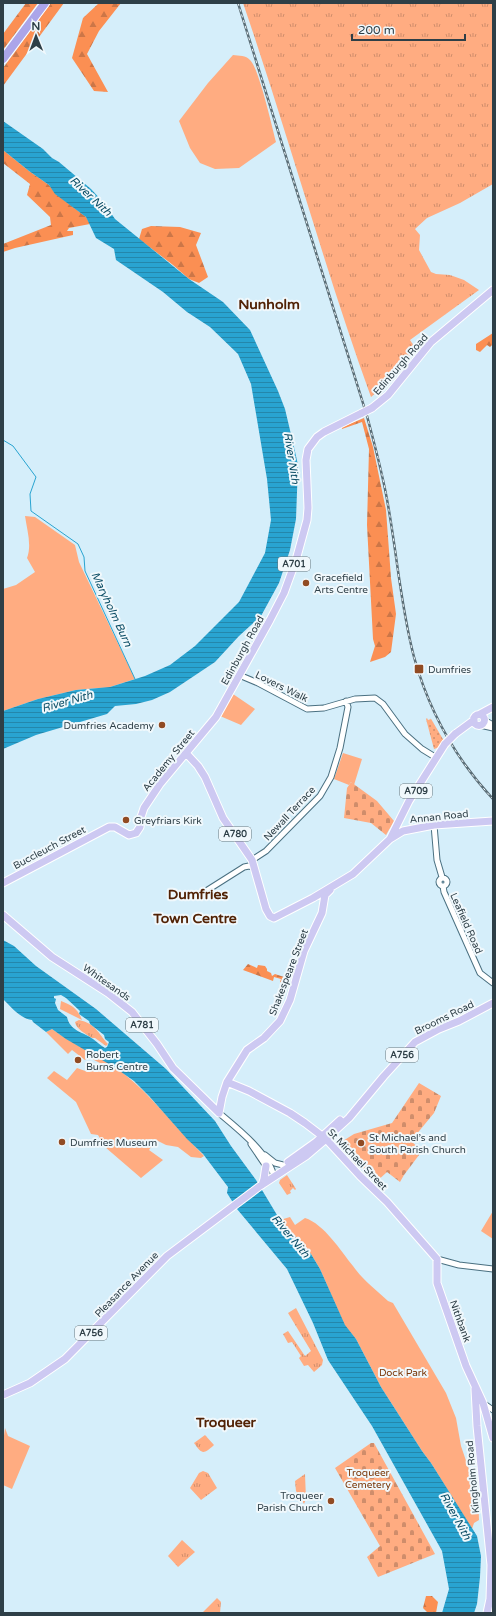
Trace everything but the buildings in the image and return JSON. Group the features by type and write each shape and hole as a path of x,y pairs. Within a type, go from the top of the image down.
{"highway":[{"path":"3,59 45,3"}],"main road":[{"name":"Edinburgh Road","path":"210,726 284,593 296,560 308,508 306,460 308,449 317,437 324,432 372,408 388,395 430,342 493,290"},
{"name":"A709","path":"390,839 400,818 435,757 445,744 462,729 466,730 480,720 491,708"},
{"name":"Academy Street","path":"105,829 112,826 125,834 133,835 139,830 144,808 160,784 210,726"},
{"name":"A780","path":"186,753 198,766 205,777 224,818 252,864 266,909 270,916 274,918 314,898 353,874 390,839"},
{"path":"400,818 401,824 409,829"},
{"name":"Annan Road","path":"390,839 409,829 434,825 493,821"},
{"name":"Buccleuch Street","path":"3,883 105,829"},
{"name":"Shakespeare Street","path":"219,1113 222,1097 228,1082 247,1050 264,1038 280,1021 287,1006 304,951 322,914 325,895 333,887"},
{"path":"314,898 321,897 325,900"},
{"name":"Whitesands","path":"3,914 52,957 108,993 132,1012 157,1044 173,1068 219,1113"},
{"name":"Brooms Road","path":"324,1138 349,1118 415,1042 493,1003"},
{"name":"St Michael Street","path":"228,1082 249,1091 290,1114 305,1123 324,1138 387,1202 437,1259"},
{"path":"212,1106 222,1097"},
{"name":"A756","path":"274,1177 277,1170 283,1165 324,1138"},
{"name":"A756","path":"261,1186 306,1156 324,1138"},
{"path":"261,1186 266,1166"},
{"name":"Pleasance Avenue","path":"3,1395 30,1383 65,1359 167,1256 261,1186"},
{"name":"Nithbank","path":"437,1259 437,1283 466,1366 475,1387"},
{"path":"475,1387 484,1403 493,1438"},
{"name":"Kingholm Road","path":"475,1387 477,1426 491,1565 490,1599 487,1613"}],"street":[{"name":"Lovers Walk","path":"239,675 273,690 307,709 324,708 362,698 376,698 383,704 405,734 422,749 435,757"},
{"name":"Newall Terrace","path":"206,891 244,867 252,864 320,796 331,777 344,734 348,707 346,702"},
{"path":"480,720 493,725"},
{"path":"480,720 493,728"},
{"name":"Leafield Road","path":"434,825 437,860 442,878 445,878 447,881 443,886 444,892 480,973 493,983"},
{"path":"219,1113 275,1163 283,1165"},
{"path":"247,1139 274,1177"},
{"path":"258,1149 272,1169 274,1177"},
{"path":"437,1259 459,1265 493,1269"},
{"path":"484,1403 493,1410"}],"green space":[{"path":"26,3 38,3 3,50 3,34"},
{"path":"51,3 64,3 3,86 3,68"},
{"path":"99,3 121,3 99,31 87,54 108,92 94,91 72,58 83,18"},
{"path":"243,3 493,3 493,184 460,203 427,218 415,229 420,235 419,250 431,272 450,275 464,280 479,290 410,340 416,349 384,386 371,397 338,299"},
{"path":"233,55 246,57 254,65 276,142 239,168 215,169 200,163 190,148 179,121 208,83"},
{"path":"3,150 49,185 56,194 86,217 90,224 69,228 67,231 73,231 73,235 3,252 3,244 51,225 50,217 27,195 30,184 3,163"},
{"path":"151,226 180,227 201,233 196,245 208,277 199,283 189,279 139,239 142,229"},
{"path":"493,333 493,344 490,347 487,345 480,352 476,350 476,344"},
{"path":"364,418 373,447 386,510 391,578 396,614 391,652 385,657 370,662 375,646 373,639 367,525 369,449 362,422 342,429 342,427"},
{"path":"25,516 35,517 75,545 79,562 135,679 110,687 76,690 38,699 3,711 3,589 16,585 35,572 27,558 29,543"},
{"path":"233,694 255,709 241,725 220,716"},
{"path":"430,717 444,741 440,747 434,749 426,719 431,719"},
{"path":"343,753 362,759 354,785 351,782 349,785 334,779"},
{"path":"351,782 377,801 394,821 386,835 371,823 344,818 347,788"},
{"path":"248,964 257,968 258,965 265,966 267,971 271,973 272,976 275,974 287,978 285,984 280,982 281,979 274,977 273,981 243,970"},
{"path":"61,1001 74,1008 79,1013 82,1020 60,1009"},
{"path":"79,1020 93,1026 108,1044 106,1046 77,1027 75,1022"},
{"path":"52,1029 125,1074 152,1100 204,1156 201,1158 191,1157 178,1147 166,1145 158,1141 155,1142 149,1150 163,1160 141,1178 105,1147 98,1135 91,1134 76,1102 47,1078 54,1071 67,1080 77,1068 88,1072 91,1067 94,1069 100,1063 88,1057 85,1060 72,1050 68,1054 46,1032"},
{"path":"419,1083 441,1096 434,1113 411,1141 422,1151 400,1182 387,1172 375,1183 360,1166 357,1168 338,1144 354,1134 392,1123"},
{"path":"287,1175 296,1189 295,1190 293,1188 290,1191 291,1193 287,1195 279,1183 280,1180"},
{"path":"493,1211 493,1239 481,1231"},
{"name":"Dock Park","path":"290,1217 295,1225 305,1218 319,1226 332,1239 365,1280 388,1301 393,1303 446,1393 456,1418 461,1446 478,1496 479,1520 474,1523 472,1529 381,1387 356,1339 345,1326 320,1269 311,1254 280,1220"},
{"path":"296,1308 323,1360 322,1365 314,1372 308,1365 304,1366 299,1358 301,1356 292,1342 288,1343 283,1334 288,1331 305,1356 311,1351 288,1313"},
{"path":"5,1428 8,1436 30,1446 12,1489 3,1485 3,1443"},
{"path":"205,1435 214,1445 203,1452 194,1443"},
{"name":"Troqueer Cemetery","path":"371,1443 374,1443 435,1554 378,1577 367,1557 380,1546 335,1468"},
{"path":"203,1471 208,1473 217,1488 201,1500 190,1488 199,1473"},
{"path":"305,1474 306,1499 304,1504 296,1491 295,1481"},
{"path":"182,1540 195,1552 178,1567 168,1556"},
{"path":"426,1596 432,1596 438,1602 436,1613 428,1613 423,1608"},
{"path":"217,1598 221,1602 220,1613 202,1613"}],"water":[{"name":"River Nith","path":"3,121 43,149 91,189 104,203 115,219 189,279 223,302 250,330 285,409 298,465 296,519 290,550 279,583 261,616 239,636 215,662 170,692 152,700 136,704 115,706 107,714 36,735 3,749 3,711 38,699 76,690 110,687 145,676 170,665 195,646 239,602 265,553 271,520 267,479 251,384 238,354 210,327 187,312 163,292 116,260 114,249 96,238 86,217 55,194 49,185 3,150"},
{"name":"River Nith","path":"3,940 14,946 36,966 96,1009 166,1069 215,1121 256,1180 280,1220 311,1254 320,1269 345,1325 356,1339 381,1387 477,1536 481,1556 477,1604 474,1613 442,1613 449,1589 442,1551 372,1426 328,1360 313,1323 287,1269 237,1209 227,1193 228,1187 203,1154 187,1139 134,1081 52,1029 46,1032 32,1020 20,1015 3,999","holes":["61,995 80,1011 79,1014 104,1035 105,1039 109,1042 107,1047 105,1048 93,1039 77,1031 71,1025 67,1017 58,1010 54,996"]}],"waterway":[{"name":"Maryholm Burn","path":"3,440 13,446 36,477 30,494 31,511 78,544 84,557 85,571 135,679"}],"railway":[{"path":"238,3 367,416 379,460 406,620 420,677 436,715 455,750 479,783 493,799"}],"place":[{"name":"Gracefield Arts Centre","path":"306,583"},
{"name":"Dumfries","path":"419,669"},
{"name":"Dumfries Academy","path":"162,725"},
{"name":"Greyfriars Kirk","path":"126,820"},
{"name":"Robert Burns Centre","path":"78,1060"},
{"name":"Dumfries Museum","path":"62,1142"},
{"name":"St Michael’s and South Parish Church","path":"361,1143"},
{"name":"Troqueer Parish Church","path":"331,1501"}],"district":[{"name":"Nunholm","path":"269,304"},
{"name":"Dumfries","path":"198,894"},
{"name":"Town Centre","path":"195,918"},
{"name":"Troqueer","path":"226,1422"}]}
